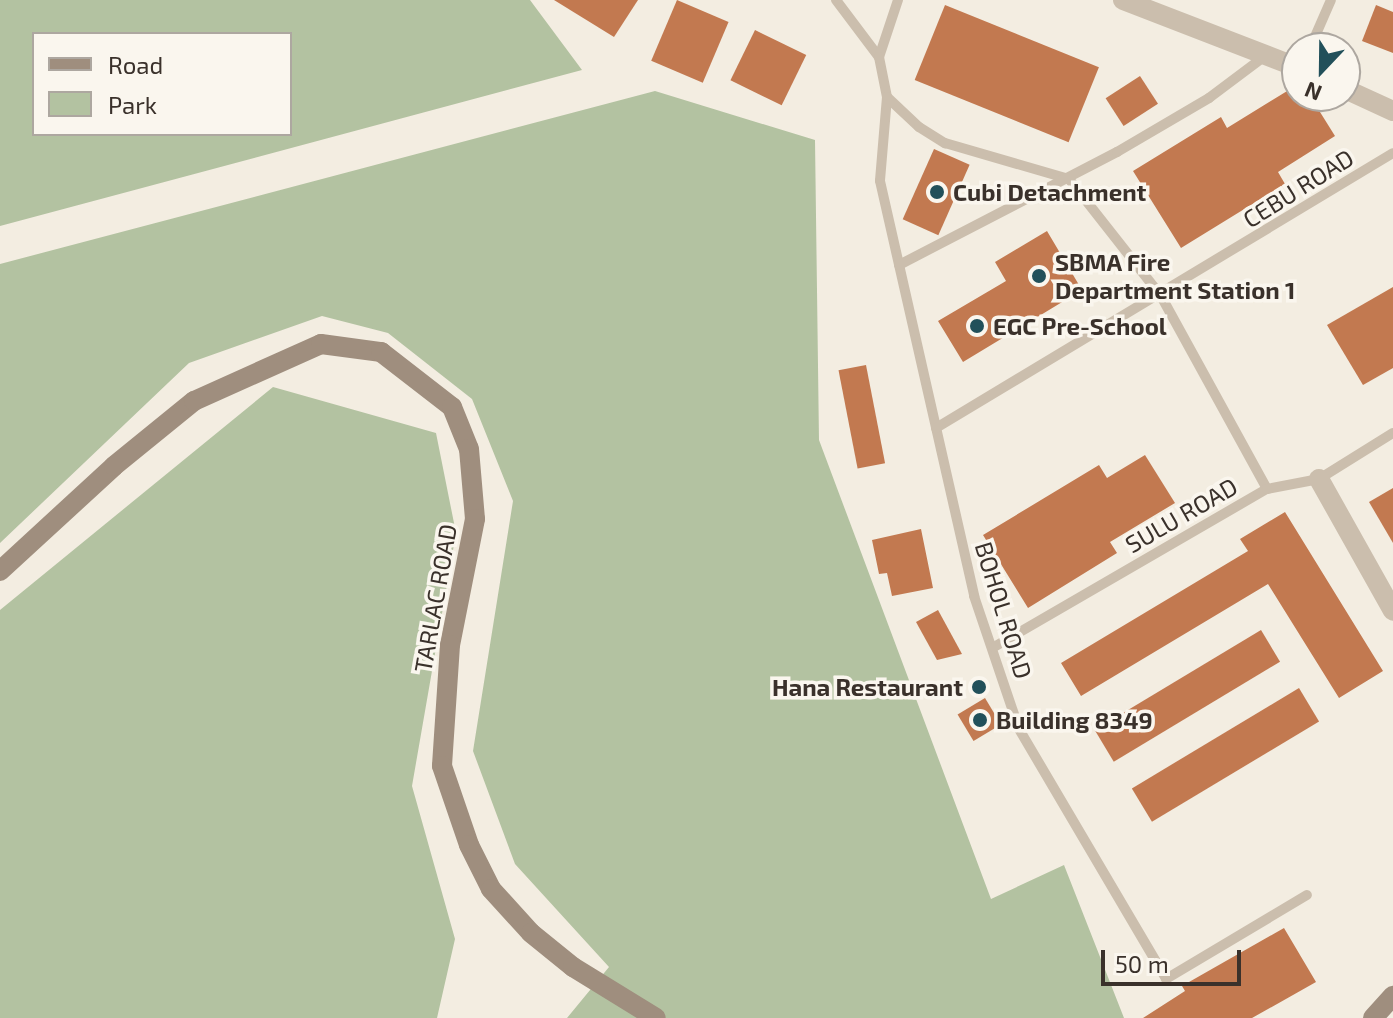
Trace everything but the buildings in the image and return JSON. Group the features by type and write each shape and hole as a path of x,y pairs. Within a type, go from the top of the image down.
{"main road":[{"name":"TARLAC ROAD","path":"0,571 114,466 194,401 321,344 381,352 452,407 469,449 475,519 450,645 442,766 469,845 491,889 531,933 573,967 656,1018"},
{"path":"1373,1018 1393,996"}],"street":[{"path":"1123,0 1281,61"},
{"path":"1361,96 1393,111"},
{"path":"1319,479 1393,611"}],"lane":[{"name":"BOHOL ROAD","path":"836,0 879,57 887,97 880,181 974,596 994,647 1019,729 1166,979 1307,895"},
{"name":"BOHOL ROAD","path":"879,57 898,0"},
{"path":"1317,32 1331,0"},
{"path":"899,265 1069,179 1209,98 1267,55"},
{"path":"887,97 919,127 945,143 1069,179 1161,296 1267,489"},
{"name":"CEBU ROAD","path":"936,428 1161,296 1393,153"},
{"name":"SULU ROAD","path":"994,647 1267,489 1319,479 1393,433"}],"green space":[{"path":"0,0 530,0 582,70 0,226"},
{"path":"655,91 815,140 819,440 991,899 1064,865 1124,1018 567,1018 609,967 515,864 473,751 513,501 472,399 388,333 322,316 189,363 0,543 0,264"},
{"path":"273,387 436,433 456,533 412,786 455,939 437,1018 0,1018 0,610"}],"place":[{"name":"Cubi Detachment","path":"937,192"},
{"name":"SBMA Fire Department Station 1","path":"1039,276"},
{"name":"EGC Pre-School","path":"977,326"},
{"name":"Hana Restaurant","path":"979,687"},
{"name":"Building 8349","path":"980,720"}]}
